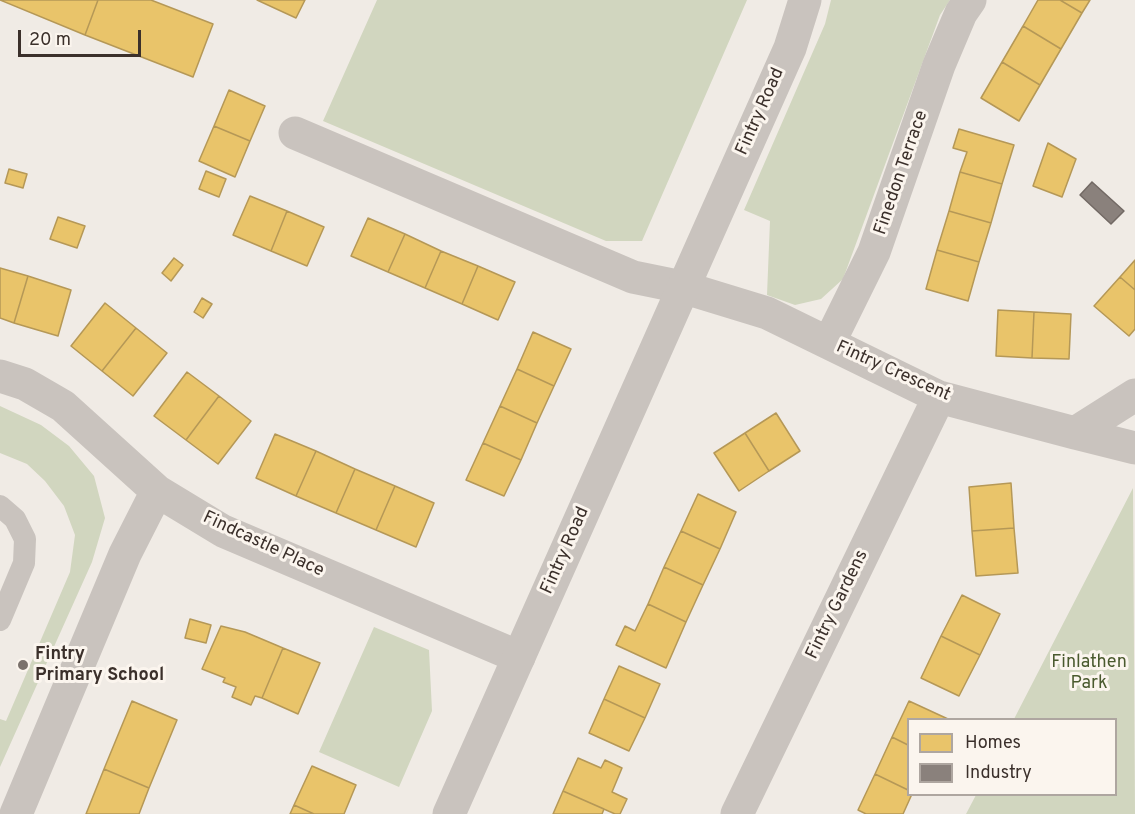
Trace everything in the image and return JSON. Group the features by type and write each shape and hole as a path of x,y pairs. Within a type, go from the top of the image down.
{"street":[{"name":"Fintry Road","path":"449,814 790,48 805,0"},
{"name":"Finedon Terrace","path":"829,343 874,252 939,65 961,13 970,0"},
{"path":"295,134 633,277 682,287"},
{"name":"Fintry Crescent","path":"682,287 767,313 939,397 1135,448"},
{"name":"Findcastle Place","path":"0,376 25,384 63,406 157,491 223,531 519,657"},
{"path":"1075,433 1135,395"},
{"name":"Fintry Gardens","path":"737,814 939,397"},
{"path":"16,814 125,554 157,491"}],"lane":[{"path":"0,507 15,519 25,539 24,563 0,620"}],"green space":[{"path":"377,0 747,0 642,241 606,241 323,121"},
{"path":"831,0 950,0 940,15 843,279 821,299 795,305 767,295 770,221 744,210 825,24"},
{"path":"0,406 41,425 69,446 94,476 105,518 92,562 0,767 0,719 6,721 70,572 75,535 64,506 45,481 27,464 0,453"},
{"name":"Finlathen Park","path":"1133,488 1135,814 966,814 975,796 1117,796 1117,718 1015,718"},
{"path":"374,627 429,650 432,711 399,787 319,752"}],"building: Homes":[{"path":"0,0 98,0 85,35"},
{"path":"98,0 151,0 213,24 193,77 85,35"},
{"path":"257,0 305,0 296,18"},
{"path":"1038,0 1060,0 1082,13 1061,49 1023,26"},
{"path":"1060,0 1090,0 1082,13"},
{"path":"1023,26 1061,49 1040,85 1002,62"},
{"path":"1002,62 1040,85 1019,121 981,98"},
{"path":"229,90 265,106 250,141 214,126"},
{"path":"214,126 250,141 235,177 199,161"},
{"path":"959,129 1014,145 1002,184 960,172 967,152 953,148"},
{"path":"1048,143 1076,159 1062,197 1033,186"},
{"path":"9,169 27,174 23,188 5,183"},
{"path":"206,171 226,179 219,197 199,189"},
{"path":"960,172 1002,184 991,223 949,211"},
{"path":"250,196 287,211 271,251 233,235"},
{"path":"287,211 324,227 307,266 271,251"},
{"path":"949,211 991,223 979,262 937,250"},
{"path":"58,217 85,226 77,248 50,239"},
{"path":"368,218 405,234 388,272 351,256"},
{"path":"405,234 441,251 425,288 388,272"},
{"path":"937,250 979,262 968,301 926,289"},
{"path":"441,251 478,266 462,304 425,288"},
{"path":"174,258 183,265 171,281 162,273"},
{"path":"1135,260 1135,290 1120,277"},
{"path":"478,266 515,282 498,320 462,304"},
{"path":"0,268 28,276 14,323 0,318"},
{"path":"28,276 71,290 58,336 14,323"},
{"path":"1120,277 1135,290 1135,329 1129,336 1094,306"},
{"path":"202,298 212,304 203,318 194,312"},
{"path":"105,303 136,328 102,371 71,346"},
{"path":"998,310 1034,312 1032,358 996,356"},
{"path":"1034,312 1071,314 1069,359 1032,358"},
{"path":"136,328 167,353 133,396 102,371"},
{"path":"533,332 571,349 554,386 517,369"},
{"path":"517,369 554,386 537,423 500,406"},
{"path":"187,372 219,396 186,440 154,416"},
{"path":"219,396 251,421 218,464 186,440"},
{"path":"500,406 537,423 521,460 483,443"},
{"path":"776,413 800,451 769,471 745,433"},
{"path":"745,433 769,471 739,491 714,453"},
{"path":"275,434 316,451 296,496 256,478"},
{"path":"483,443 521,460 504,496 466,480"},
{"path":"316,451 355,469 336,513 296,496"},
{"path":"355,469 395,486 376,530 336,513"},
{"path":"1011,483 1014,528 972,531 969,487"},
{"path":"395,486 434,503 416,547 376,530"},
{"path":"698,494 736,512 720,549 681,531"},
{"path":"1014,528 1018,573 976,576 972,531"},
{"path":"681,531 720,549 703,585 664,567"},
{"path":"664,567 703,585 686,622 648,604"},
{"path":"962,595 1000,614 980,655 941,636"},
{"path":"648,604 686,622 666,668 616,645 625,626 635,631"},
{"path":"190,619 211,625 206,643 185,638"},
{"path":"221,626 245,632 283,648 262,698 255,696 251,705 232,697 236,687 223,682 225,678 202,669"},
{"path":"941,636 980,655 959,696 921,678"},
{"path":"283,648 320,663 298,714 262,698"},
{"path":"619,666 660,684 645,718 604,699"},
{"path":"604,699 645,718 629,751 589,733"},
{"path":"132,701 177,720 149,788 104,769"},
{"path":"909,701 946,718 907,718 907,744 892,737"},
{"path":"892,737 907,744 907,790 875,774"},
{"path":"578,758 601,768 605,760 622,768 612,792 627,799 620,814 615,814 563,791"},
{"path":"312,766 356,785 344,814 314,814 294,805"},
{"path":"104,769 149,788 139,814 86,814"},
{"path":"875,774 907,790 907,796 911,796 903,814 866,814 858,810"},
{"path":"563,791 604,809 602,814 553,814"},
{"path":"294,805 314,814 290,814"}],"building: Industry":[{"path":"1092,182 1124,211 1111,224 1080,195"}],"place":[{"name":"Fintry Primary School","path":"23,665"}]}
